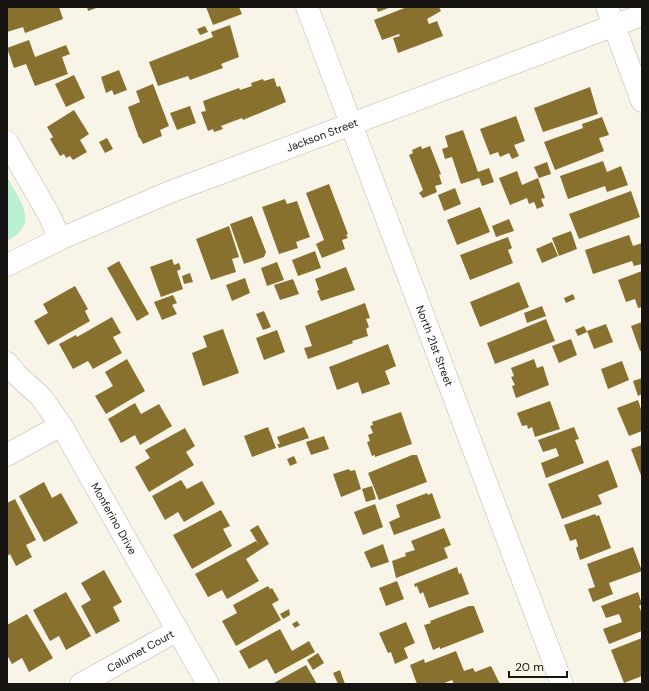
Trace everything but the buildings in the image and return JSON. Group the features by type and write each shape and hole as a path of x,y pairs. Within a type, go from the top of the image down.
{"street":[{"name":"North 21st Street","path":"307,7 562,684"},
{"name":"Jackson Street","path":"7,265 60,239 170,192 352,125 611,16 642,15"},
{"path":"611,16 642,100"},
{"path":"7,142 48,213 60,239"},
{"name":"Monferino Drive","path":"7,363 17,375 41,397 62,425 208,684"},
{"path":"7,455 62,425"},
{"name":"Calumet Court","path":"82,684 178,630"}],"green space":[{"path":"7,177 22,203 25,212 25,220 23,227 17,234 7,241"}]}
